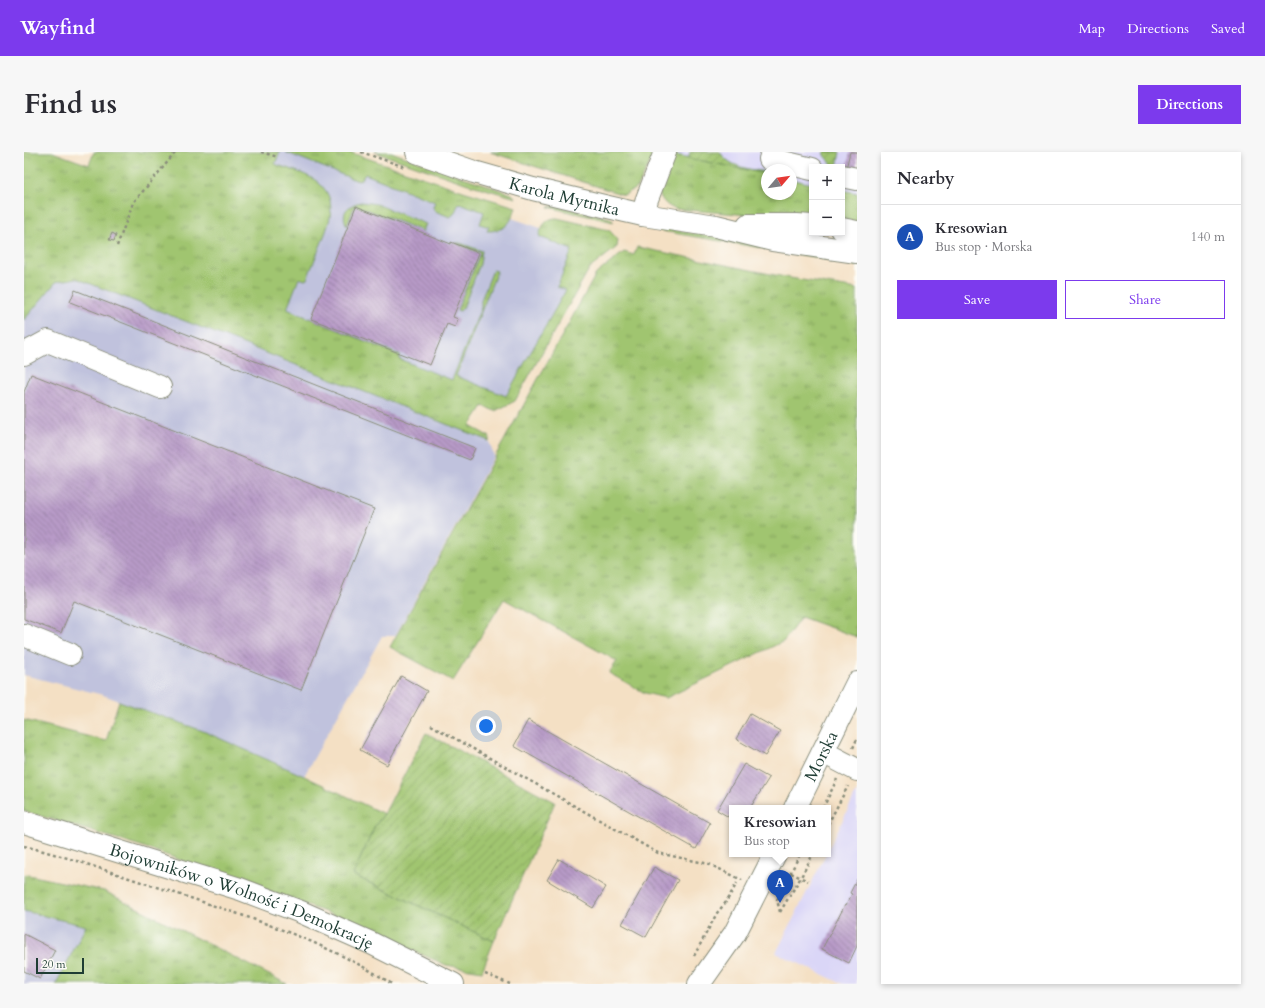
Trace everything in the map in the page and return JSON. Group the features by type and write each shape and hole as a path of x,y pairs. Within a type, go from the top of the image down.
{"main road":[{"name":"Karola Mytnika","path":"416,152 474,172 533,189 643,214 716,226 773,240 857,252"},
{"path":"643,214 647,199 665,152"},
{"path":"793,152 818,157 824,164"},
{"path":"778,156 809,168"},
{"path":"845,177 857,179"},
{"name":"Karola Mytnika","path":"716,226 809,226"},
{"path":"845,230 857,232"},
{"path":"24,354 48,341 160,387"},
{"path":"24,635 70,654"},
{"name":"Morska","path":"796,805 857,683"},
{"path":"823,752 856,770"},
{"name":"Bojowników o Wolność i Demokrację","path":"24,822 240,889 294,909 371,943 453,984"},
{"path":"700,984 735,933 773,857"},
{"path":"718,984 735,933"}],"path":[{"path":"117,246 133,203 176,152"},
{"path":"261,152 278,157"},
{"path":"431,725 658,853 708,864 744,881"},
{"path":"831,818 856,770"},
{"path":"24,846 199,901 290,933 368,968 392,984"},
{"path":"798,857 777,900 780,912 801,878 812,857"},
{"path":"791,872 808,881"},
{"path":"693,958 717,912 726,902 740,879"},
{"path":"486,974 510,984"}],"shaded area":[{"path":"166,152 319,152 593,246 509,397 492,403 101,249"},
{"path":"678,152 857,152 857,193 845,191 845,164 809,164 809,183 797,180 797,164 761,164 761,173 677,156"},
{"path":"76,278 489,441 494,456 395,636 382,636 304,776 203,731 103,695 24,675 24,320 56,282"},
{"path":"857,791 857,984 843,984 776,953 824,857 831,857 831,844"},
{"path":"24,911 86,926 56,984 24,984"}],"green space":[{"path":"24,152 52,152 89,165 94,152 280,152 275,164 316,180 326,191 331,206 327,229 307,279 305,280 299,278 287,309 399,355 399,359 452,380 481,308 481,300 493,270 497,271 456,376 506,396 566,290 557,287 572,250 540,237 539,234 544,225 550,219 557,218 609,230 618,240 617,247 589,269 515,401 495,411 483,406 470,426 490,437 489,441 76,278 56,282 24,320"},
{"path":"285,152 349,152 466,192 516,207 510,222 507,225 499,230 487,231 489,227 480,224 484,212 459,203 454,214 450,217 435,211 433,207 435,202 365,174 362,179 358,181"},
{"path":"375,152 391,152 512,194 516,198 468,184"},
{"path":"490,152 655,152 638,187 624,195"},
{"path":"690,152 720,152 735,165 761,171 761,173 688,158"},
{"path":"825,152 840,152 838,164 831,164 823,154"},
{"path":"672,154 761,173 761,200 797,200 797,180 809,183 809,220 675,209 666,203 659,194"},
{"path":"845,191 857,193 857,226 845,224"},
{"path":"361,202 376,204 426,224 423,231 355,205 347,226 344,217 346,210 352,205"},
{"path":"558,206 610,218 614,222 548,207"},
{"path":"651,226 857,260 857,266 814,257 650,229 647,227"},
{"path":"456,243 482,251 480,264 463,308 460,311 457,310 480,253"},
{"path":"637,247 790,278 857,289 857,637 801,617 784,641 666,698 645,693 609,673 617,661 504,599 453,681 390,647 596,274 624,252 634,255"},
{"path":"119,701 203,731 384,814 375,826 353,875 494,941 482,971 446,965 328,913 141,846 24,811 24,720 106,741"},
{"path":"426,733 555,802 494,941 353,875 375,826 384,814"},
{"path":"24,874 104,891 287,984 56,984 86,926 24,911"}],"building":[{"path":"850,152 857,152 857,176 845,173"},
{"path":"356,206 451,244 451,242 479,253 453,317 458,319 455,327 447,324 430,365 311,319"},
{"path":"112,233 116,235 114,241 109,240"},
{"path":"75,290 475,448 470,460 70,302"},
{"path":"31,374 374,509 301,690 74,601 61,633 24,619 24,392"},
{"path":"401,676 427,691 387,765 360,750"},
{"path":"750,714 780,731 765,756 736,739"},
{"path":"528,720 710,823 696,849 514,746"},
{"path":"744,764 769,778 752,805 729,805 729,817 717,810"},
{"path":"559,859 606,887 593,908 547,880"},
{"path":"654,867 678,880 646,937 622,924"},
{"path":"857,879 857,946 849,963 822,949 852,894 850,893"},
{"path":"24,934 55,950 40,979 24,971"}],"place":[{"name":"Kresowian","path":"780,903"}]}
